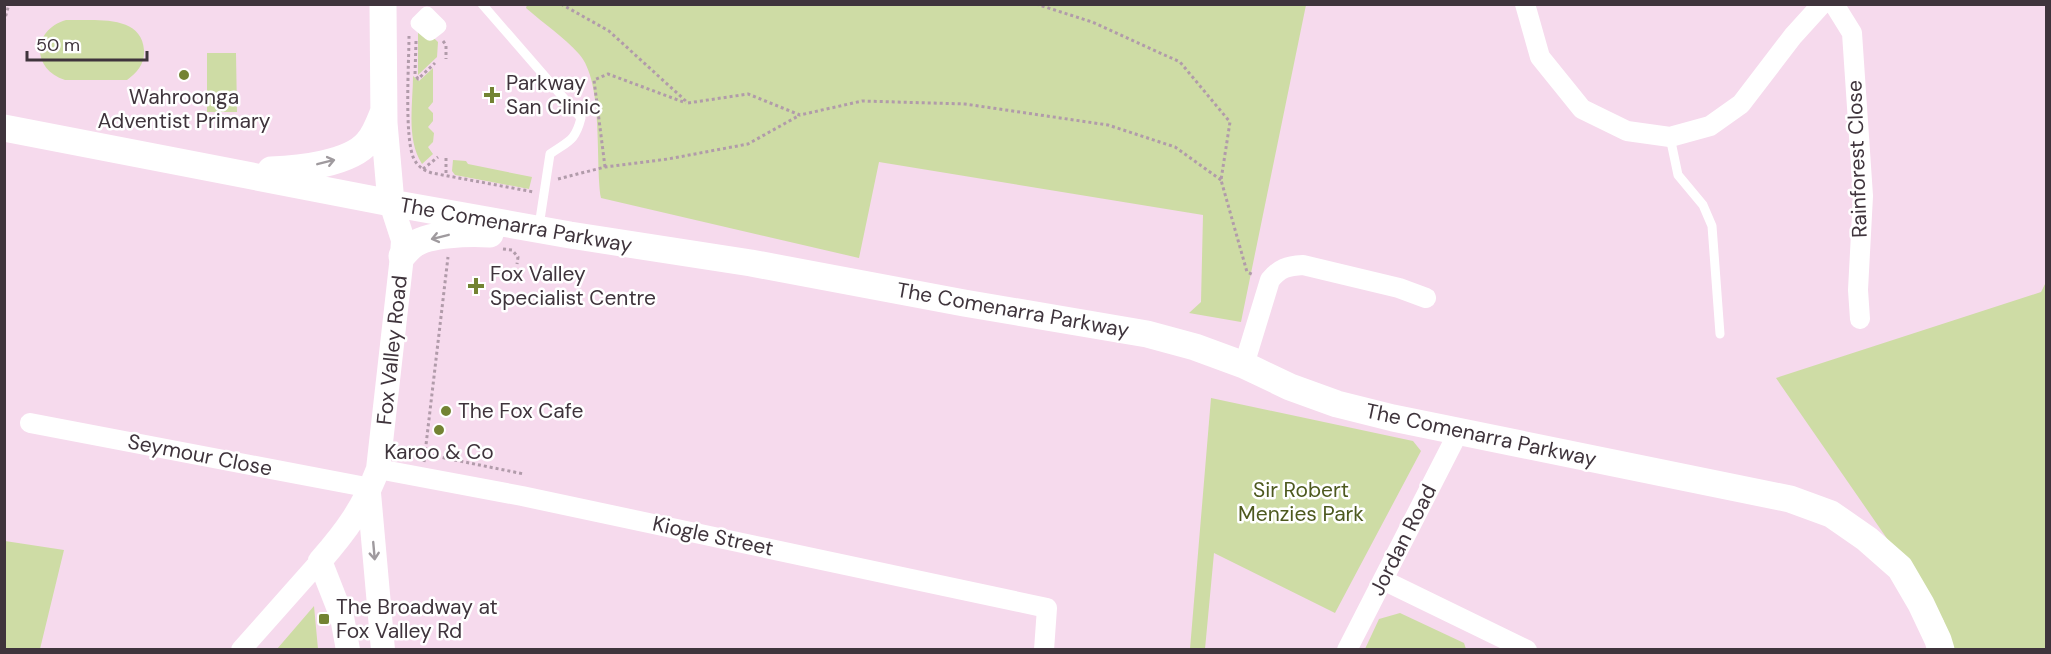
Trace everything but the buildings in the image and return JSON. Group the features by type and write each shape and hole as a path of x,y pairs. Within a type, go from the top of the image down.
{"main road":[{"name":"Fox Valley Road","path":"383,4 384,112 391,203"},
{"path":"227,170 280,170 336,160 367,143 384,112"},
{"name":"The Comenarra Parkway","path":"4,128 391,203 570,235 751,263 1147,334 1195,347 1244,365 1290,387 1337,404 1393,418 1790,499 1831,514 1867,539 1900,568 1921,604 1941,650"},
{"path":"402,256 418,243 455,234 477,233 519,237 570,235"}],"street":[{"path":"1525,4 1540,57 1582,109 1627,131 1670,137 1710,126 1741,104 1793,36 1822,4"},
{"name":"Rainforest Close","path":"1834,4 1852,33 1863,196 1858,290 1860,319"},
{"name":"Fox Valley Road","path":"241,650 346,530 373,483 402,256 403,240 391,203"},
{"path":"1244,365 1270,280 1278,271 1288,266 1303,265 1399,288 1426,298"},
{"name":"Seymour Close","path":"30,423 373,483"},
{"name":"Jordan Road","path":"1347,650 1459,431"},
{"path":"373,483 383,650"},
{"name":"Kiogle Street","path":"373,483 522,496 1047,608 1044,650"},
{"path":"320,561 342,617 348,650"},
{"path":"1383,580 1527,650"}],"lane":[{"path":"482,4 581,118 578,133 550,154 538,229"},
{"path":"1670,137 1678,175 1703,205 1712,226 1720,334"}],"path":[{"path":"4,22 9,4"},
{"path":"561,4 609,31 688,103"},
{"path":"1036,4 1092,22 1180,62 1230,122 1221,180 1247,272 1270,280"},
{"path":"435,63 418,79 415,74 414,28 409,138 413,159 423,169 446,176 545,193"},
{"path":"441,60 446,56"},
{"path":"605,167 594,80 608,74 688,103 748,94 800,116"},
{"path":"547,176 559,179 605,167 668,159 748,144 800,116 862,101 965,105 1108,125 1175,147 1221,180"},
{"path":"423,169 438,157"},
{"path":"446,158 446,176"},
{"path":"501,249 512,250 518,257 517,264"},
{"path":"424,466 448,254"},
{"path":"425,454 524,474"}],"green space":[{"path":"527,5 1306,5 1241,322 1189,313 1201,302 1203,215 879,162 859,258 601,198 595,102 587,67 579,54 526,8"},
{"path":"66,20 101,20 125,25 134,30 141,38 144,50 140,68 127,80 65,80 54,75 41,59 42,40 55,25"},
{"path":"418,23 438,42 437,57 418,75"},
{"path":"207,53 236,53 237,112 207,112"},
{"path":"433,68 433,102 428,108 433,113 433,121 428,127 434,133 433,142 428,147 433,154 422,164 412,133 413,76 419,81"},
{"path":"453,160 532,177 529,189 455,175 452,171"},
{"path":"2046,282 2046,649 1927,649 1944,621 1776,378 2041,292"},
{"name":"Sir Robert Menzies Park","path":"1211,398 1413,441 1421,451 1335,613 1214,553 1205,649 1190,649"},
{"path":"5,541 64,550 40,649 5,649"},
{"path":"314,606 318,649 277,649"},
{"path":"1400,613 1464,643 1466,649 1365,649 1379,619"}],"place":[{"name":"Wahroonga Adventist Primary","path":"184,75"},
{"name":"Parkway San Clinic","path":"492,95"},
{"name":"Fox Valley Specialist Centre","path":"476,286"},
{"name":"The Fox Cafe","path":"446,411"},
{"name":"Karoo & Co","path":"439,430"},
{"name":"The Broadway at Fox Valley Rd","path":"324,619"}]}
